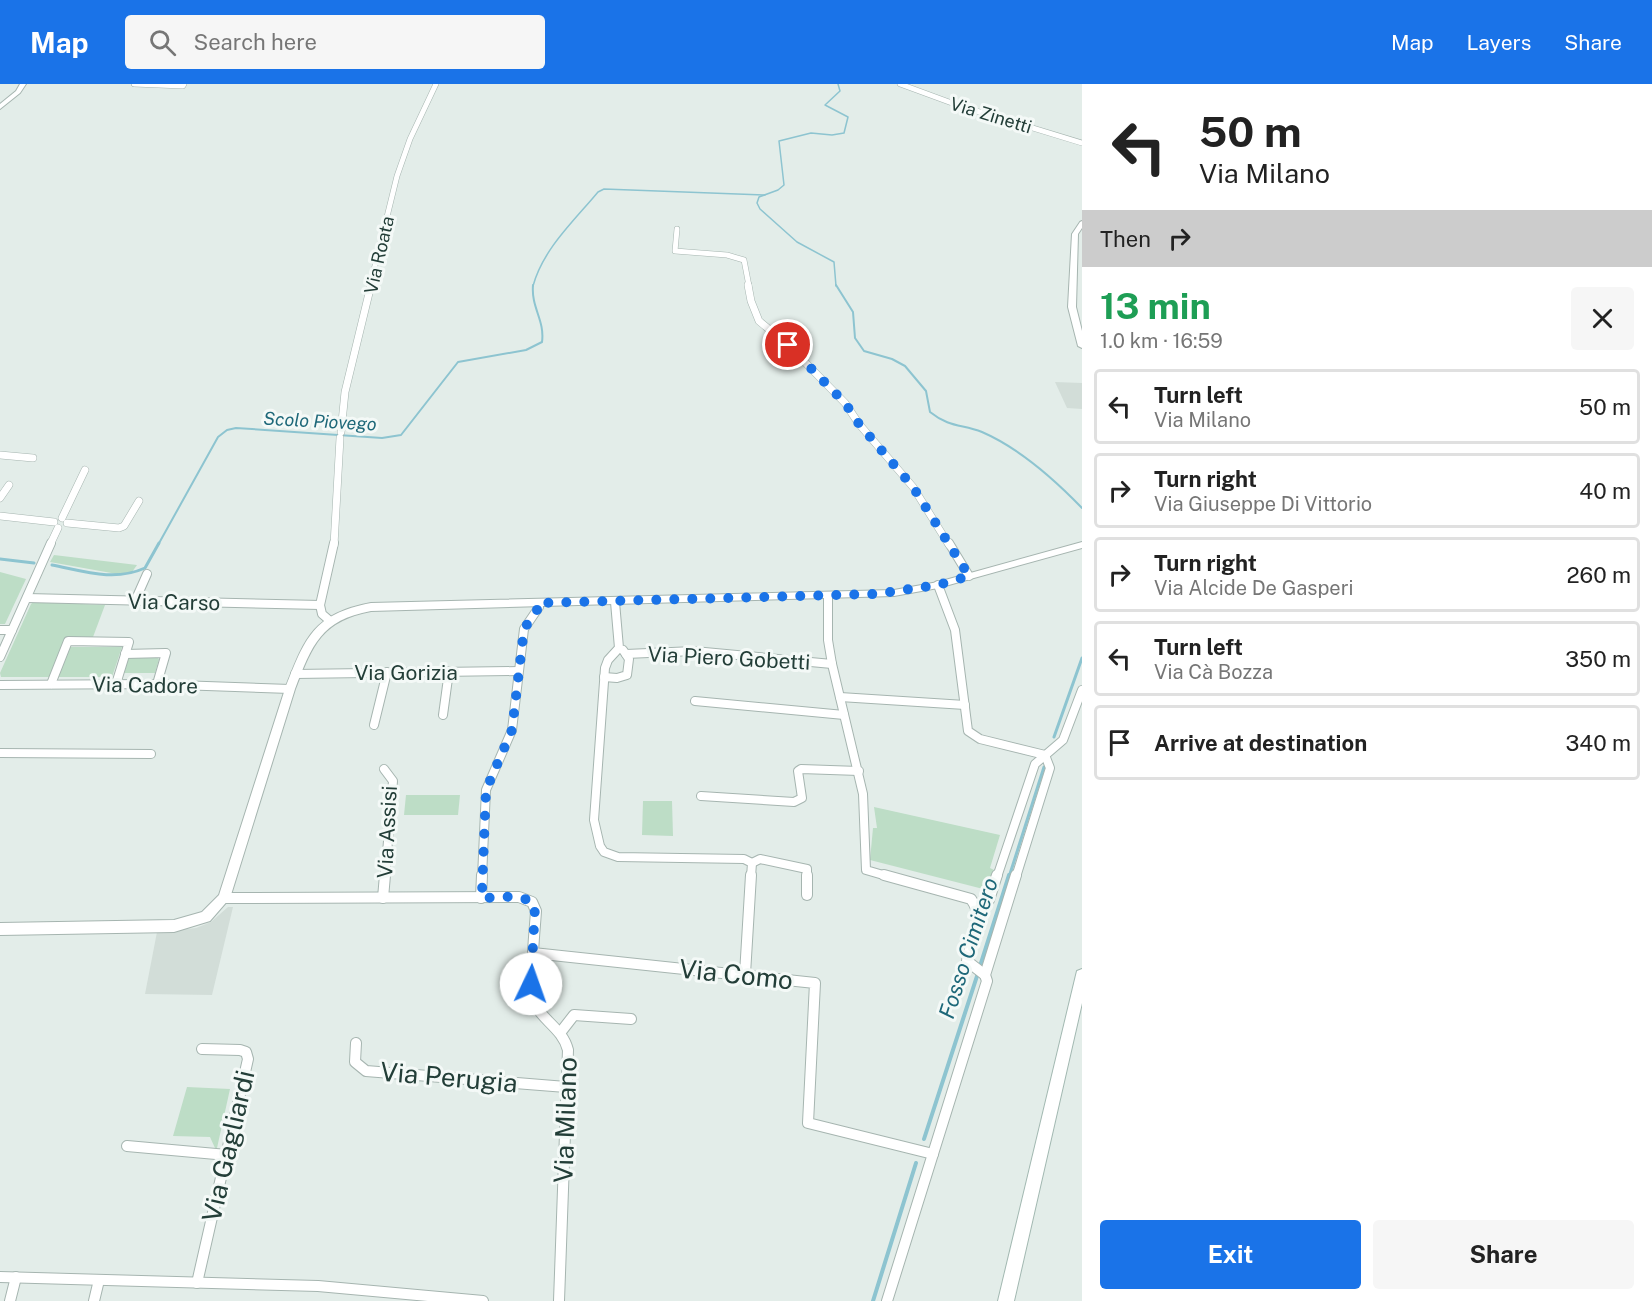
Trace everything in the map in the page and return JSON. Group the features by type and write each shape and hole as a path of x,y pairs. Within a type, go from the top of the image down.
{"street":[{"path":"0,107 18,92 22,84"},
{"path":"134,84 183,86 184,84"},
{"name":"Via Roata","path":"320,605 335,533 340,435 345,392 397,176 410,139 436,84"},
{"name":"Via Zinetti","path":"900,84 960,106 1082,143"},
{"path":"1082,223 1075,234 1072,307 1082,346"},
{"path":"677,229 675,251 732,254 744,260 751,301 759,321 788,345 845,403 859,424 913,487 969,576"},
{"path":"0,454 33,458"},
{"path":"65,521 85,470"},
{"path":"0,498 9,485"},
{"path":"0,516 56,525 65,521 119,528 124,526 139,501"},
{"path":"0,657 27,598 56,525"},
{"path":"0,929 174,926 206,917 224,898 295,674 314,635 329,620 349,610 371,607 894,593 938,585 1082,545"},
{"path":"135,601 147,574"},
{"path":"938,585 955,630 967,726 970,734 1011,748 1045,755"},
{"path":"828,596 828,640 832,664 859,771 865,817 866,870 971,899 977,907 981,921 967,956 970,966 983,974 987,981 888,1301"},
{"name":"Via Carso","path":"27,598 320,605"},
{"path":"604,677 617,678 627,675 629,663 623,651 615,602"},
{"path":"482,898 486,790 512,730 524,629 539,607 538,603"},
{"path":"320,605 322,614 329,620"},
{"path":"0,630 12,630"},
{"path":"51,684 68,641 129,642 116,684"},
{"path":"623,651 606,664 604,677 596,786 592,802 601,849 608,855 618,857 744,859 752,863"},
{"name":"Via Piero Gobetti","path":"623,651 694,651 832,664"},
{"path":"125,654 166,653 157,684"},
{"path":"443,715 449,671"},
{"name":"Via Gorizia","path":"295,674 518,671"},
{"path":"374,724 387,672"},
{"name":"Via Cadore","path":"0,685 157,684 290,689"},
{"path":"977,907 989,900 1035,764 1063,740 1082,690"},
{"path":"840,697 965,705"},
{"path":"695,701 844,715"},
{"path":"0,753 151,754"},
{"path":"983,974 1050,768 1045,755"},
{"name":"Via Assisi","path":"383,898 393,782 389,773 384,769"},
{"path":"701,796 794,802 802,798 798,771 801,769 859,771"},
{"path":"752,863 760,859 807,869 807,895"},
{"path":"745,974 752,863"},
{"name":"Via Milano","path":"224,898 519,897 532,902 536,911 532,998 537,1009 566,1040 568,1050 559,1301"},
{"name":"Via Como","path":"533,953 815,983 808,1123 933,1154"},
{"path":"1005,1299 1082,975"},
{"path":"560,1033 574,1015 631,1019"},
{"name":"Via Perugia","path":"356,1043 355,1062 366,1071 566,1087"},
{"name":"Via Gagliardi","path":"198,1283 248,1055 240,1050 202,1049"},
{"path":"127,1146 227,1155"},
{"path":"0,1277 318,1286 483,1301"},
{"path":"10,1301 16,1277"},
{"path":"94,1301 99,1280"}],"shaded area":[{"path":"1055,382 1082,383 1082,409 1067,408"},
{"path":"228,907 233,907 212,995 145,994 157,932 196,928 211,922"}],"green space":[{"path":"54,555 137,565 132,572 117,574 50,562"},
{"path":"0,572 26,579 5,624 0,624"},
{"path":"34,602 105,605 93,637 67,637 52,677 1,677 0,673 31,604"},
{"path":"69,647 122,647 112,677 58,677"},
{"path":"155,656 159,659 155,673 124,673 129,657"},
{"path":"406,795 460,795 458,815 404,815"},
{"path":"643,801 672,801 673,836 642,835"},
{"path":"874,807 1000,835 990,868 994,870 987,890 870,860 873,828 877,828"},
{"path":"187,1087 230,1089 217,1148 210,1137 173,1136"}],"waterway":[{"path":"764,195 784,185 779,141 811,133 832,135 844,133 848,117 825,105 840,91 838,84"},
{"name":"Scolo Piovego","path":"533,286 552,248 598,192 604,189 764,195"},
{"path":"764,195 759,197 757,203 760,209 797,242 834,262 836,286"},
{"path":"836,285 853,312 855,338 864,351 892,359 905,366 926,391 930,412 944,421 982,432 1023,455 1048,475 1082,508"},
{"name":"Scolo Piovego","path":"158,545 218,437 227,430 236,428 382,438 401,435 458,362 526,350 542,342 542,327 534,301 533,286"},
{"name":"Scolo Piovego","path":"52,565 98,574 133,572 145,568 159,543"},
{"name":"Scolo Piovego","path":"0,559 34,563"},
{"name":"Fosso Cimitero","path":"1054,737 1082,658"},
{"name":"Fosso Cimitero","path":"1009,877 1044,767"},
{"name":"Fosso Cimitero","path":"980,966 1009,875"},
{"name":"Fosso Cimitero","path":"924,1139 978,973"},
{"name":"Fosso Cimitero","path":"873,1301 916,1163"}],"route":[{"path":"531,984 535,906 532,902 519,897 482,898 482,892 486,790 489,779 508,744 512,730 524,629 539,607 538,603 894,593 938,585 969,576 913,487 859,424 845,403 788,345"}]}
